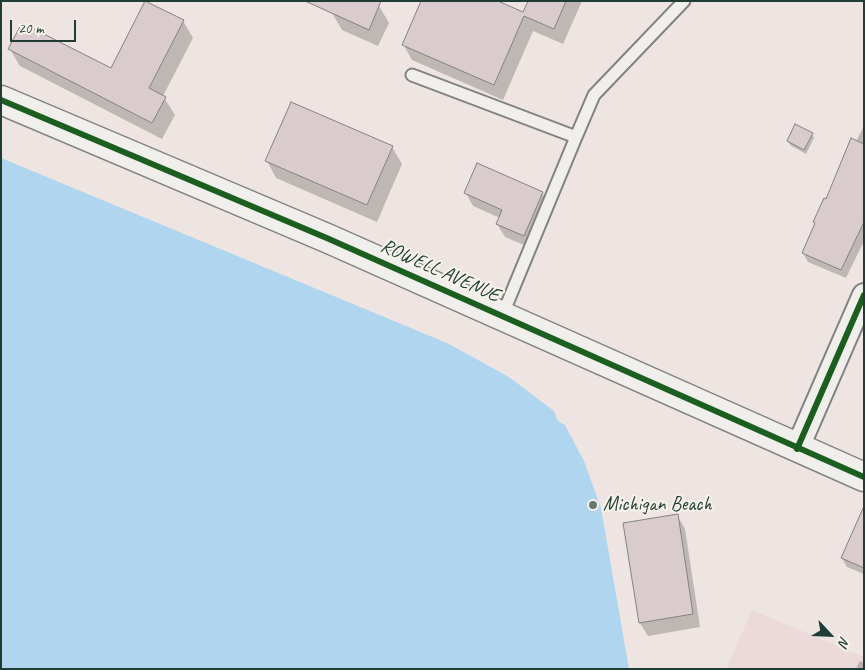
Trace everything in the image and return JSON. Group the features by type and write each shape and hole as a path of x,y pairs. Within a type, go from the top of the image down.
{"street":[{"name":"ROWELL AVENUE","path":"1,100 329,239 797,449 864,477"},
{"path":"797,449 864,295"}],"lane":[{"path":"502,316 594,95 684,1"},
{"path":"412,75 576,137"}],"shaded area":[{"path":"752,610 864,657 864,669 726,669"}],"water":[{"path":"1,158 447,343 509,377 554,411 558,421 565,425 584,461 601,508 629,669 1,669"}],"building":[{"path":"145,1 184,20 149,88 166,97 152,123 8,49 22,23 111,68"},
{"path":"305,1 381,1 369,30"},
{"path":"421,1 498,1 523,12 528,1 566,1 554,29 524,16 494,85 402,45"},
{"path":"291,102 393,146 367,205 265,161"},
{"path":"795,124 813,133 804,150 787,141"},
{"path":"851,138 864,144 864,222 841,270 802,253 815,223 813,222 824,198 826,199"},
{"path":"477,163 543,192 524,236 496,224 502,210 464,193"},
{"path":"864,506 864,568 841,558"},
{"path":"678,514 693,614 639,623 623,523"}],"cycle path":[{"path":"1,100 329,239 864,477"},
{"path":"797,449 864,295"}],"place":[{"name":"Michigan Beach","path":"593,505"}]}
